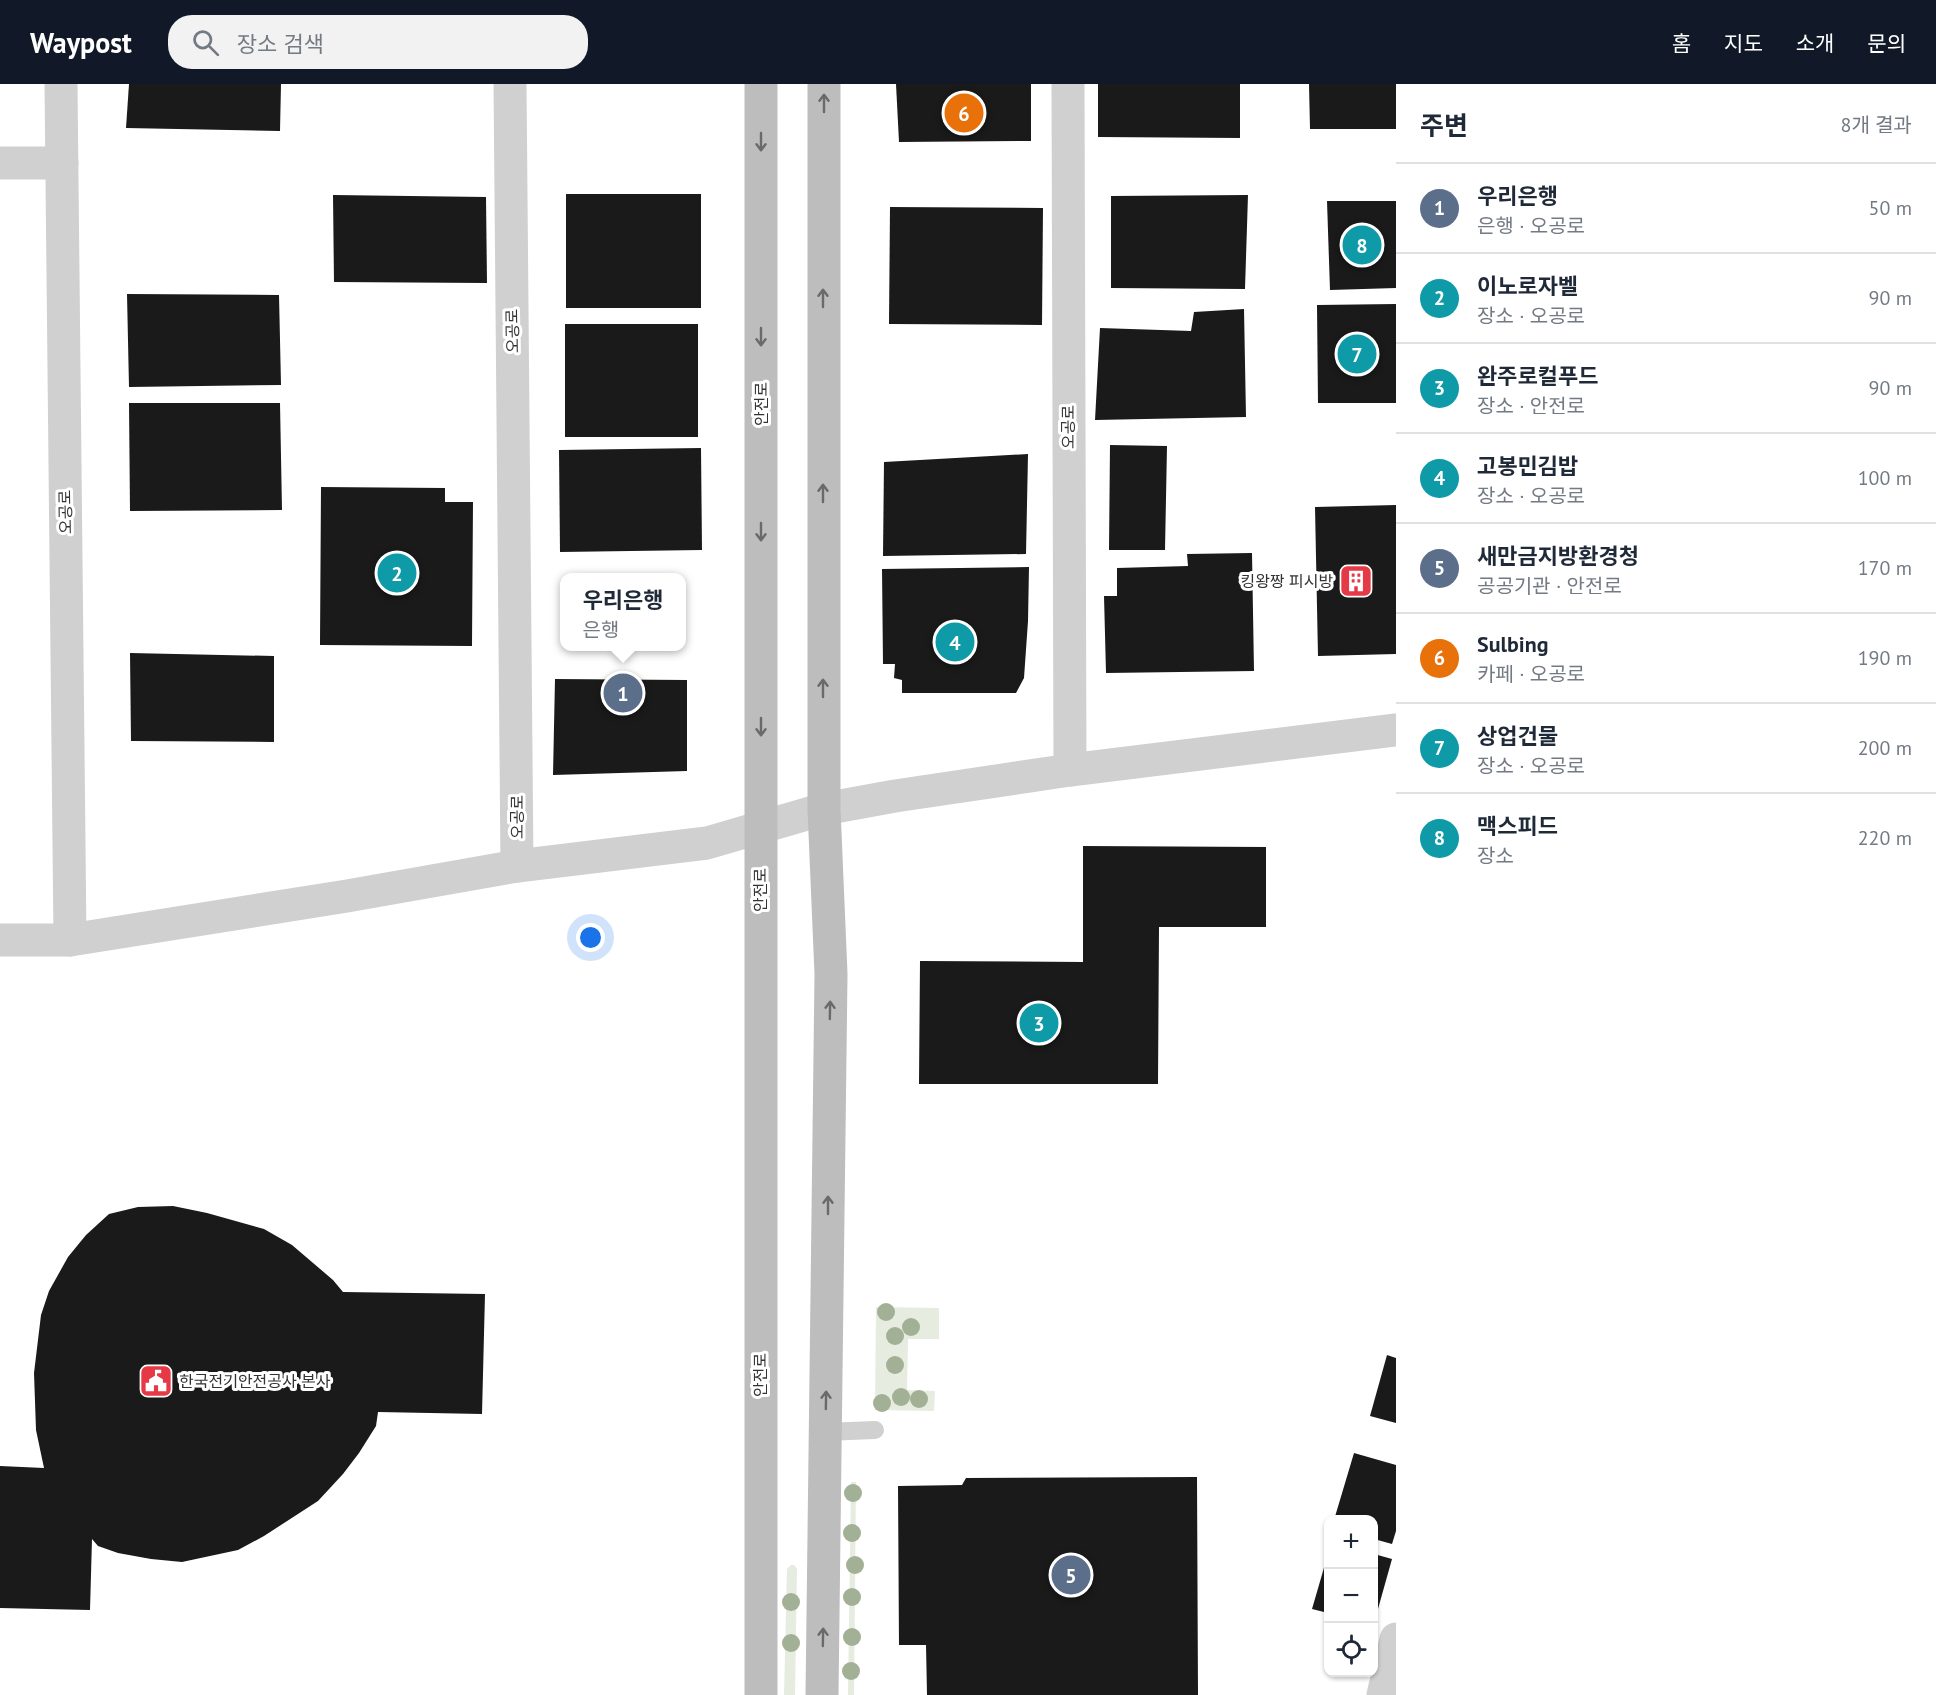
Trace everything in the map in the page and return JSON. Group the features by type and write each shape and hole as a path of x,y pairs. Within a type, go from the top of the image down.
{"street":[{"name":"오공로","path":"61,84 69,940"},
{"name":"오공로","path":"510,84 517,866"},
{"name":"안전로","path":"761,84 761,1695"},
{"path":"822,1695 831,974 824,809 824,84"},
{"name":"오공로","path":"1068,84 1070,770"},
{"path":"0,162 62,163"},
{"path":"0,939 69,940 347,896 517,866 707,843 824,809 1070,770 1396,730"},
{"path":"1383,1695 1396,1639"}],"lane":[{"path":"825,1432 875,1430"}],"shaded area":[{"path":"876,1307 939,1308 939,1339 908,1339 907,1390 935,1391 934,1411 875,1410"},
{"path":"851,1482 856,1482 854,1695 848,1695"},
{"path":"791,1565 797,1569 795,1695 784,1695 787,1569"}],"building":[{"path":"129,84 281,84 280,131 126,128"},
{"path":"896,84 1031,84 1031,141 899,142"},
{"path":"1098,84 1240,84 1240,138 1098,137"},
{"path":"1309,84 1396,84 1396,129 1310,129"},
{"path":"566,194 701,194 701,308 566,308"},
{"path":"333,195 486,197 487,283 334,282"},
{"path":"1248,195 1245,289 1111,288 1111,196"},
{"path":"1327,201 1396,201 1396,288 1330,290"},
{"path":"890,207 1043,208 1042,325 889,324"},
{"path":"127,294 279,295 281,385 129,387"},
{"path":"1396,304 1396,403 1318,403 1317,305"},
{"path":"1244,309 1246,417 1095,420 1100,328 1191,331 1194,312"},
{"path":"565,324 698,324 698,437 565,437"},
{"path":"129,403 280,403 282,510 130,511"},
{"path":"1110,445 1167,446 1165,550 1109,550"},
{"path":"701,448 702,550 560,552 559,450"},
{"path":"1028,454 1026,554 883,556 884,462"},
{"path":"321,487 445,488 445,502 473,502 472,646 320,645"},
{"name":"킹왕짱 피시방","path":"1396,505 1396,654 1318,656 1315,507"},
{"path":"1252,553 1254,671 1106,673 1104,596 1117,596 1117,568 1188,566 1187,554"},
{"path":"1029,567 1024,678 1016,693 902,693 902,680 894,678 895,664 883,664 882,569"},
{"path":"130,653 274,656 274,742 131,741"},
{"path":"555,679 687,680 687,771 553,775"},
{"path":"1083,846 1266,847 1266,927 1159,927 1158,1084 919,1084 920,961 1083,962"},
{"path":"173,1206 264,1229 292,1245 333,1280 343,1292 485,1294 482,1414 378,1412 376,1426 359,1453 318,1501 238,1550 182,1562 118,1553 98,1546 92,1539 90,1610 0,1608 0,1466 44,1468 36,1430 34,1373 41,1315 49,1291 68,1257 86,1235 109,1214 138,1207"},
{"path":"1387,1355 1396,1358 1396,1423 1370,1416"},
{"path":"1354,1453 1396,1465 1396,1531 1392,1544 1378,1540 1378,1515 1335,1515"},
{"path":"1197,1477 1198,1695 927,1695 926,1645 899,1645 898,1486 962,1485 966,1478"},
{"path":"1378,1555 1392,1559 1378,1609"},
{"path":"1324,1568 1324,1612 1312,1609"}],"place":[{"name":"Sulbing","path":"964,113"},
{"name":"맥스피드","path":"1362,245"},
{"name":"상업건물","path":"1357,354"},
{"name":"이노로자벨","path":"397,573"},
{"name":"킹왕짱 피시방","path":"1356,581"},
{"name":"고봉민김밥","path":"955,642"},
{"name":"우리은행","path":"623,693"},
{"name":"완주로컬푸드","path":"1039,1023"},
{"name":"한국전기안전공사 본사","path":"156,1381"},
{"name":"새만금지방환경청","path":"1071,1575"}]}
